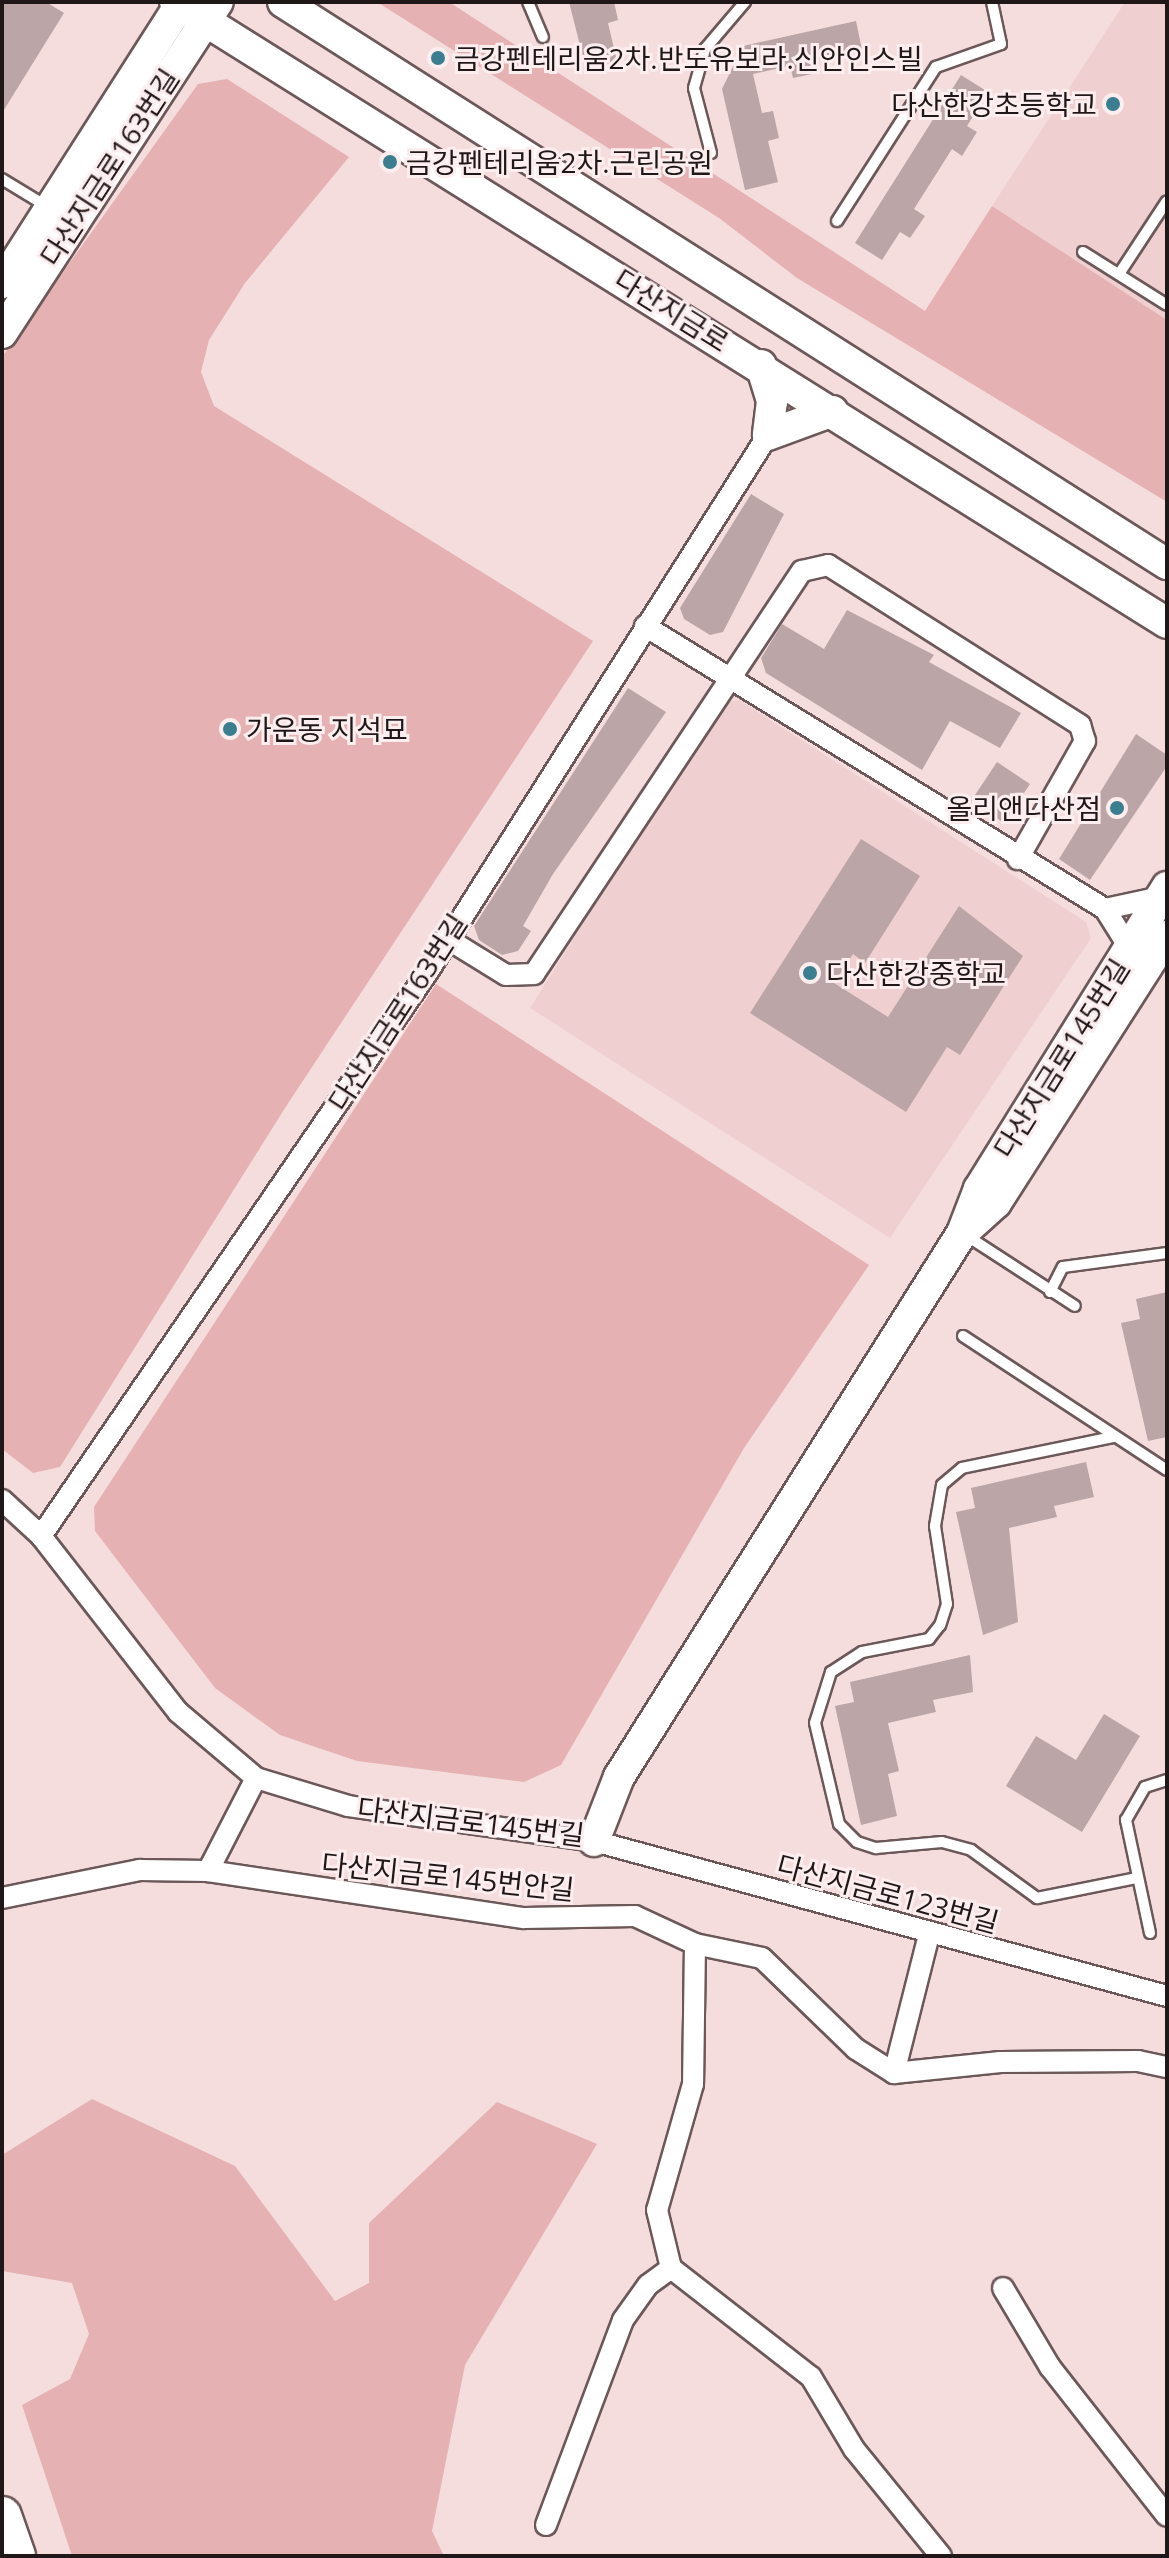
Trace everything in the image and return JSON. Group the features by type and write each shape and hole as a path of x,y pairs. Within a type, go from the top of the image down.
{"highway":[{"path":"2,2516 16,2556"}],"street":[{"name":"다산지금로","path":"283,2 1167,564"},
{"name":"다산지금로","path":"192,6 1167,623"},
{"name":"다산지금로163번길","path":"6,265 192,6"},
{"name":"다산지금로163번길","path":"2,333 192,6"},
{"path":"761,365 772,401 768,435 833,411"},
{"name":"다산지금로163번길","path":"41,1536 446,938 768,435"},
{"path":"446,938 506,975 534,974 802,571 828,565 1080,725 1085,741 1018,859"},
{"path":"645,626 1018,859 1105,909 1130,949"},
{"path":"1105,909 1164,892"},
{"name":"다산지금로145번길","path":"41,1536 178,1712 256,1778 348,1806 594,1841 619,1777 962,1233 979,1189 1164,892"},
{"name":"다산지금로145번길","path":"962,1233 996,1203 1167,936"},
{"path":"2,1500 41,1536"},
{"path":"208,1871 256,1778"},
{"name":"다산지금로123번길","path":"594,1841 929,1935 1167,1996"},
{"name":"다산지금로145번안길","path":"2,1898 140,1870 208,1871 524,1918 635,1916 695,1944 762,1958 856,2049 894,2073"},
{"path":"929,1935 894,2073 1000,2062 1138,2061 1167,2067"},
{"path":"695,1944 693,2084 657,2210 671,2268 811,2377 854,2449 941,2556"},
{"path":"546,2525 623,2320 648,2285 671,2268"},
{"path":"1003,2288 1050,2367 1167,2516"}],"lane":[{"path":"528,2 543,37"},
{"path":"711,153 694,88 705,49 745,2"},
{"path":"837,221 936,67 1001,44 992,2"},
{"path":"2,179 49,208"},
{"path":"1119,274 1167,201"},
{"path":"1083,252 1167,305"},
{"path":"962,1233 1075,1306"},
{"path":"1050,1292 1063,1267 1167,1253"},
{"path":"963,1336 1167,1470"},
{"path":"1113,1437 962,1468 942,1485 935,1526 947,1604 940,1625 929,1639 862,1652 831,1672 815,1723 839,1824 857,1842 876,1848 942,1842 971,1850 1037,1898 1136,1878"},
{"path":"1150,1933 1126,1820 1145,1787 1167,1780"}],"shaded area":[{"path":"377,2 449,2 925,311 992,206 1167,320 1167,502 797,278 719,218"},
{"name":"다산한강초등학교","path":"1125,2 1167,2 1167,320 992,206"},
{"path":"227,79 349,157 245,283 209,340 201,372 214,406 593,641 285,1108 60,1467 33,1473 2,1449 2,357 198,84"},
{"name":"다산한강중학교","path":"739,700 1086,922 1091,938 890,1238 530,1008 721,703"},
{"path":"436,984 869,1265 744,1448 561,1765 524,1782 357,1761 280,1735 215,1688 95,1531 94,1507"},
{"path":"92,2099 235,2166 335,2301 369,2283 369,2223 497,2102 597,2144 465,2365 432,2531 444,2556 72,2556 22,2405 70,2379 89,2334 72,2283 2,2271 2,2155"}],"building":[{"path":"2,2 46,2 64,13 2,113"},
{"path":"569,2 614,2 618,20 608,23 617,61 586,69"},
{"path":"856,21 862,50 814,60 817,73 793,78 790,66 753,74 762,113 773,111 779,138 768,141 778,182 745,190 722,89 743,46"},
{"path":"961,75 988,92 967,126 977,132 962,156 952,149 914,209 925,216 910,238 900,232 882,260 855,243"},
{"path":"751,494 784,514 723,632 710,635 684,619 680,608"},
{"path":"847,610 934,655 929,662 1021,713 1000,748 950,721 922,770 766,673 761,658 782,624 824,649"},
{"path":"628,688 666,712 553,874 523,926 531,931 518,951 502,955 479,940 474,926"},
{"path":"1136,734 1167,755 1167,766 1090,880 1059,859"},
{"path":"997,762 1030,784 1004,823 971,801"},
{"path":"861,839 920,876 865,963 853,954 834,983 888,1017 959,906 1023,956 960,1055 947,1047 906,1112 750,1013"},
{"path":"1167,1292 1167,1437 1148,1441 1121,1323 1140,1319 1136,1299"},
{"path":"1086,1462 1094,1497 1054,1506 1057,1517 1009,1528 1018,1622 983,1635 956,1512 975,1508 971,1488"},
{"path":"970,1655 973,1692 933,1700 936,1712 888,1723 899,1771 888,1774 897,1816 861,1825 835,1706 854,1702 850,1682"},
{"path":"1104,1714 1140,1736 1082,1832 1006,1786 1036,1736 1076,1760"}],"place":[{"name":"금강펜테리움2차.반도유보라.신안인스빌","path":"438,58"},
{"name":"다산한강초등학교","path":"1113,104"},
{"name":"금강펜테리움2차.근린공원","path":"390,162"},
{"name":"가운동 지석묘","path":"230,729"},
{"name":"올리앤다산점","path":"1117,808"},
{"name":"다산한강중학교","path":"810,973"}]}
